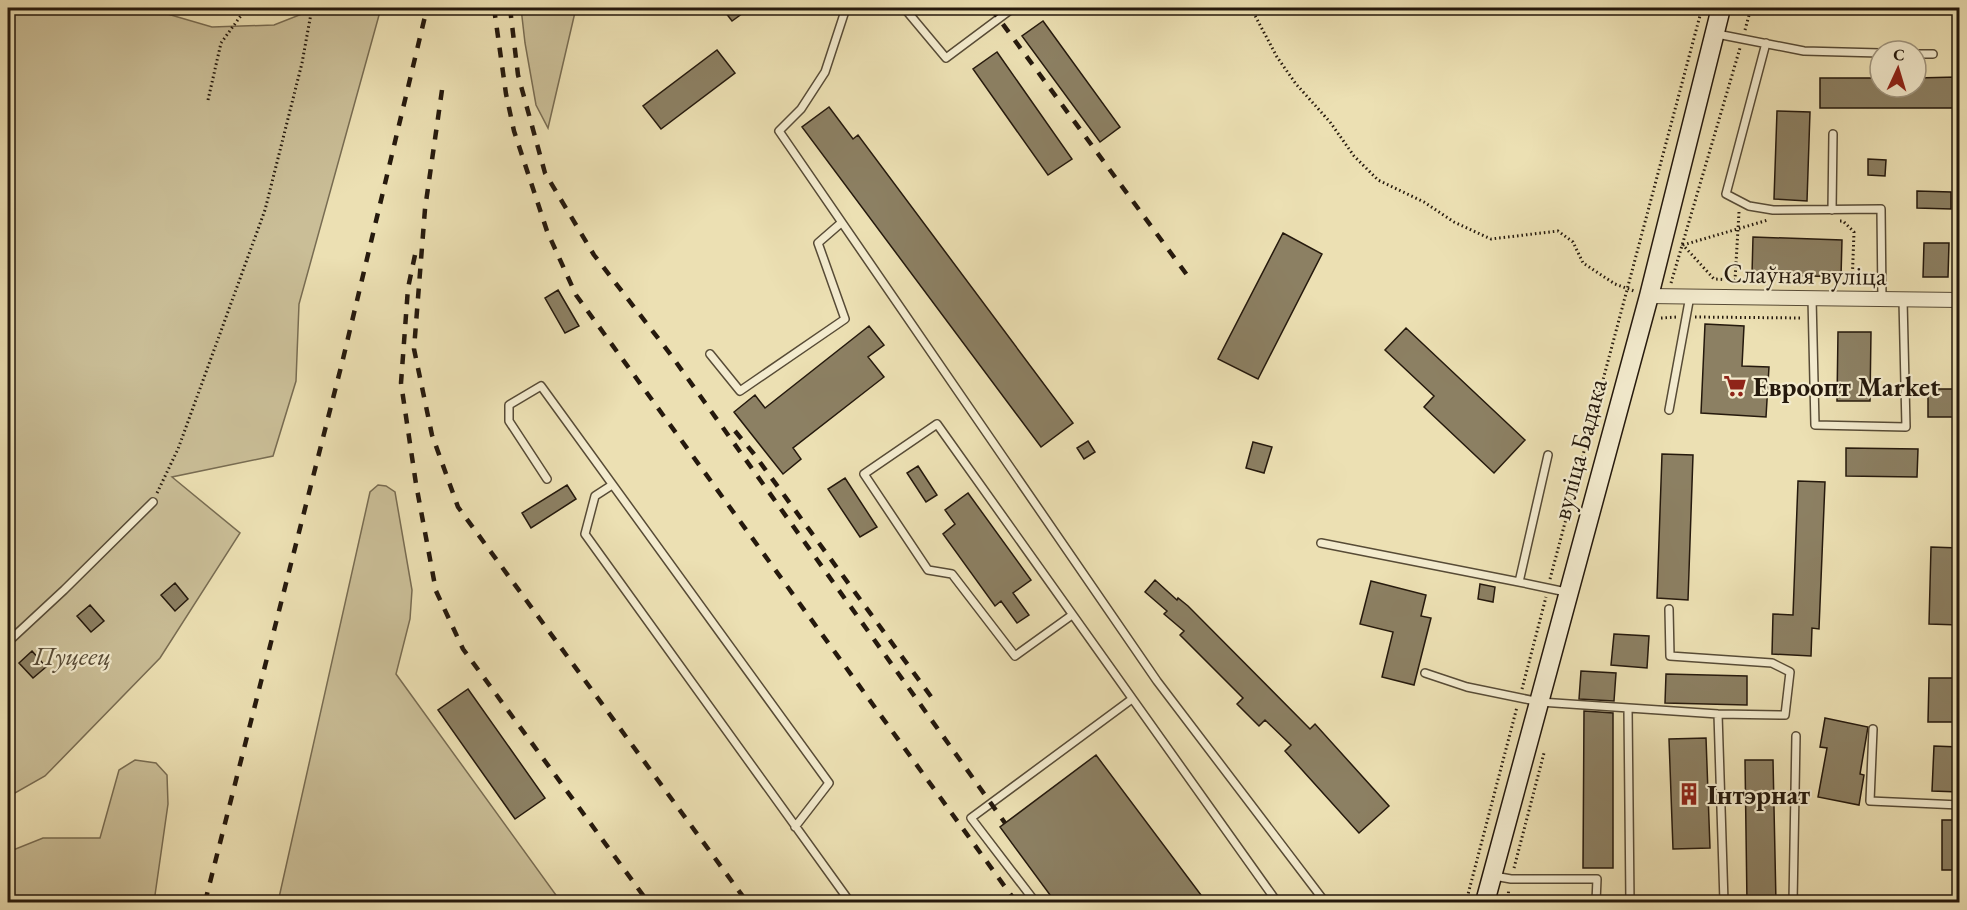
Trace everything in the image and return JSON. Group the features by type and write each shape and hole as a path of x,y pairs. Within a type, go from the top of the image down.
{"main road":[{"name":"вуліца Бадака","path":"1485,903 1608,442 1658,296 1721,8"}],"street":[{"name":"Слаўная вуліца","path":"1658,296 1959,300"}],"lane":[{"path":"846,8 825,72 801,108 779,131 1157,681 1326,903"},
{"path":"896,8 905,9 946,58 1013,8"},
{"path":"1715,33 1804,51 1868,53"},
{"path":"1766,44 1726,194 1749,206 1773,210 1881,210 1882,299"},
{"path":"1928,54 1933,54"},
{"path":"1832,210 1833,134"},
{"path":"710,354 740,391 845,319 818,243 841,223"},
{"path":"1669,410 1690,296"},
{"path":"1812,298 1815,425 1906,427 1902,299"},
{"path":"547,479 509,421 509,405 541,386 829,783 795,827"},
{"path":"1072,615 1015,656 952,574 928,570 864,474 937,424 1276,903"},
{"path":"1519,582 1548,455"},
{"path":"612,485 595,496 585,534 850,903"},
{"path":"8,642 153,502"},
{"path":"1321,543 1569,592"},
{"path":"1425,673 1467,687 1540,702 1718,714 1785,715 1790,672 1772,663 1670,656 1669,609"},
{"path":"1033,899 971,818 1132,699"},
{"path":"1628,709 1630,903"},
{"path":"1718,714 1724,903"},
{"path":"1873,729 1870,801 1959,805"},
{"path":"1793,903 1796,736"},
{"path":"1492,876 1511,879 1597,879 1596,903"}],"path":[{"path":"237,8 244,10 250,8"},
{"path":"153,502 178,449 265,210 302,63 312,8"},
{"path":"1251,8 1277,57 1296,84 1329,122 1354,156 1378,180 1424,202 1454,222 1491,239 1558,231 1573,242 1583,263 1615,284 1658,296"},
{"path":"1466,903 1702,8"},
{"path":"1751,8 1683,245 1658,296 1661,318 1687,316 1813,318"},
{"path":"208,100 221,43 244,10"},
{"path":"1683,245 1714,279 1735,280 1740,201"},
{"path":"1683,245 1772,219"},
{"path":"1831,221 1843,221 1854,232 1852,299"},
{"path":"1507,903 1545,747"}],"green space":[{"name":"Пуцеец","path":"26,8 147,8 212,27 274,25 317,8 381,8 299,304 296,381 273,456 172,477 240,533 160,658 45,776 8,797 8,16"},
{"path":"521,8 576,8 548,128 536,105"},
{"path":"378,485 386,486 395,492 412,590 410,619 396,674 561,902 278,902 370,492"},
{"path":"135,760 156,763 167,775 168,804 154,902 8,902 8,852 43,838 100,838 119,770"}],"building":[{"path":"722,8 750,8 732,21"},
{"path":"1043,21 1120,127 1100,142 1022,36"},
{"path":"717,50 735,73 661,129 643,106"},
{"path":"997,52 1072,159 1048,175 973,69"},
{"path":"1957,77 1957,108 1820,108 1820,78 1868,78 1868,99 1928,99 1928,78"},
{"path":"829,107 853,139 858,135 1073,423 1041,447 802,127"},
{"path":"1777,111 1810,112 1807,201 1774,199"},
{"path":"1868,159 1886,160 1885,176 1868,175"},
{"path":"1917,191 1951,192 1951,209 1917,208"},
{"path":"1283,233 1322,254 1258,379 1218,359"},
{"path":"1753,237 1842,240 1841,277 1752,274"},
{"path":"1924,243 1949,243 1948,277 1923,277"},
{"path":"558,290 579,326 565,333 545,298"},
{"name":"Евроопт Market","path":"1705,324 1744,326 1742,366 1769,367 1766,417 1701,413"},
{"path":"869,326 884,345 868,357 884,377 793,448 801,459 783,474 734,412 755,395 765,408"},
{"path":"1406,328 1525,440 1494,473 1424,407 1434,396 1385,350"},
{"path":"1838,332 1871,332 1870,401 1837,401"},
{"path":"1928,389 1959,389 1959,417 1928,417"},
{"path":"1088,441 1095,452 1084,459 1077,448"},
{"path":"1253,442 1272,447 1264,473 1246,468"},
{"path":"1846,448 1918,449 1917,477 1846,476"},
{"path":"1662,454 1693,455 1688,600 1657,598"},
{"path":"918,466 937,495 926,502 907,473"},
{"path":"845,478 877,527 860,537 828,489"},
{"path":"1798,481 1825,482 1819,629 1812,628 1811,656 1772,654 1773,614 1793,615"},
{"path":"567,485 576,499 531,528 522,513"},
{"path":"968,493 1031,580 1013,593 1029,615 1017,623 1001,601 995,606 943,534 955,524 945,510"},
{"path":"1931,547 1959,548 1959,625 1929,624"},
{"path":"1155,580 1177,600 1178,598 1188,606 1310,729 1315,724 1389,806 1359,833 1285,751 1291,745 1265,720 1259,726 1237,704 1243,698 1180,635 1184,631 1164,614 1167,611 1145,592"},
{"path":"1371,581 1426,595 1421,616 1431,618 1414,685 1382,677 1393,632 1360,624"},
{"path":"175,583 188,599 175,611 161,595"},
{"path":"1480,584 1495,587 1493,602 1478,599"},
{"path":"90,605 104,621 91,632 77,616"},
{"path":"1614,634 1649,636 1647,668 1611,665"},
{"path":"32,651 46,667 33,678 19,663"},
{"path":"1581,671 1616,673 1614,701 1579,699"},
{"path":"1666,674 1747,676 1747,705 1665,703"},
{"path":"1929,678 1959,678 1959,722 1928,722"},
{"path":"468,689 545,798 515,819 438,710"},
{"path":"1584,711 1613,713 1613,868 1583,868"},
{"path":"1825,718 1868,727 1860,774 1864,775 1859,805 1818,797 1827,748 1820,747"},
{"name":"Інтэрнат","path":"1706,738 1710,848 1673,849 1669,739"},
{"path":"1934,746 1959,747 1959,792 1932,791"},
{"path":"1096,755 1207,903 1056,903 1000,827"},
{"path":"1745,760 1773,760 1776,903 1747,903"},
{"path":"1942,820 1959,820 1959,870 1942,870"}],"railway":[{"path":"205,902 343,359 427,8"},
{"path":"494,8 506,94 514,131 547,231 576,295 1016,902"},
{"path":"510,8 518,75 545,173 594,255 671,355 1005,823"},
{"path":"991,8 1187,275"},
{"path":"442,90 425,209 414,349 432,435 458,507 747,902"},
{"path":"415,255 408,288 401,383 416,484 436,591 463,649 648,902"},
{"path":"735,431 935,702"}],"place":[{"name":"Евроопт Market","path":"1735,386"},
{"name":"Інтэрнат","path":"1689,794"}]}
